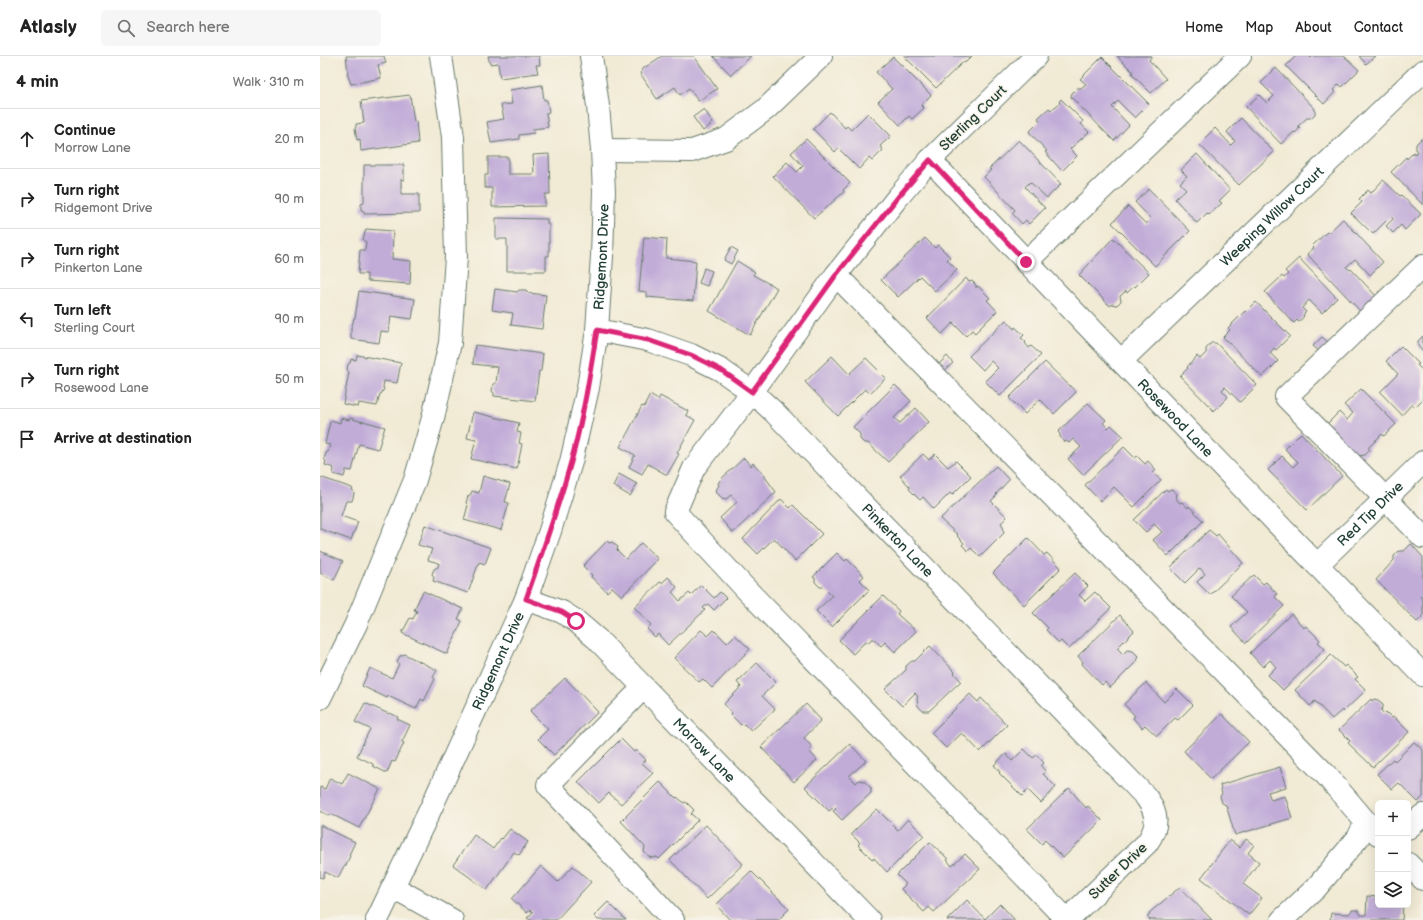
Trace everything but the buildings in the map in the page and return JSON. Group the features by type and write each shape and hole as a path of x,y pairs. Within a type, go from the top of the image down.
{"street":[{"path":"320,698 356,624 415,480 433,418 450,343 456,257 453,137 441,56"},
{"name":"Ridgemont Drive","path":"377,920 431,808 526,599 550,531 571,462 588,388 597,330 603,232 604,192 602,150 591,56"},
{"path":"602,150 692,151 726,139 766,109 820,56"},
{"name":"Sterling Court","path":"1036,56 930,160 898,197 836,275 752,392 694,468 675,512 744,587 1067,920"},
{"path":"1026,262 1240,56"},
{"name":"Weeping Willow Court","path":"1121,361 1423,71"},
{"name":"Rosewood Lane","path":"930,160 1423,675"},
{"path":"1423,266 1286,397 1386,498 1423,538"},
{"path":"836,275 1320,770 1372,828 1358,838 1316,888 1282,920"},
{"name":"Pinkerton Lane","path":"597,330 648,340 691,355 721,370 752,392 781,419 1146,797 1156,814"},
{"name":"Red Tip Drive","path":"1317,565 1423,462"},
{"name":"Morrow Lane","path":"526,599 562,612 576,621 597,639 869,920"},
{"path":"644,688 548,785 673,920"},
{"name":"Sutter Drive","path":"1067,920 1147,843 1153,835 1156,825 1156,814"},
{"path":"1411,825 1423,815"},
{"path":"1411,867 1423,880"},
{"path":"393,887 452,920"}],"route":[{"path":"576,621 562,612 526,599 550,531 571,462 588,388 597,330 648,340 691,355 721,370 752,392 836,275 898,197 930,160 1026,262"}]}
